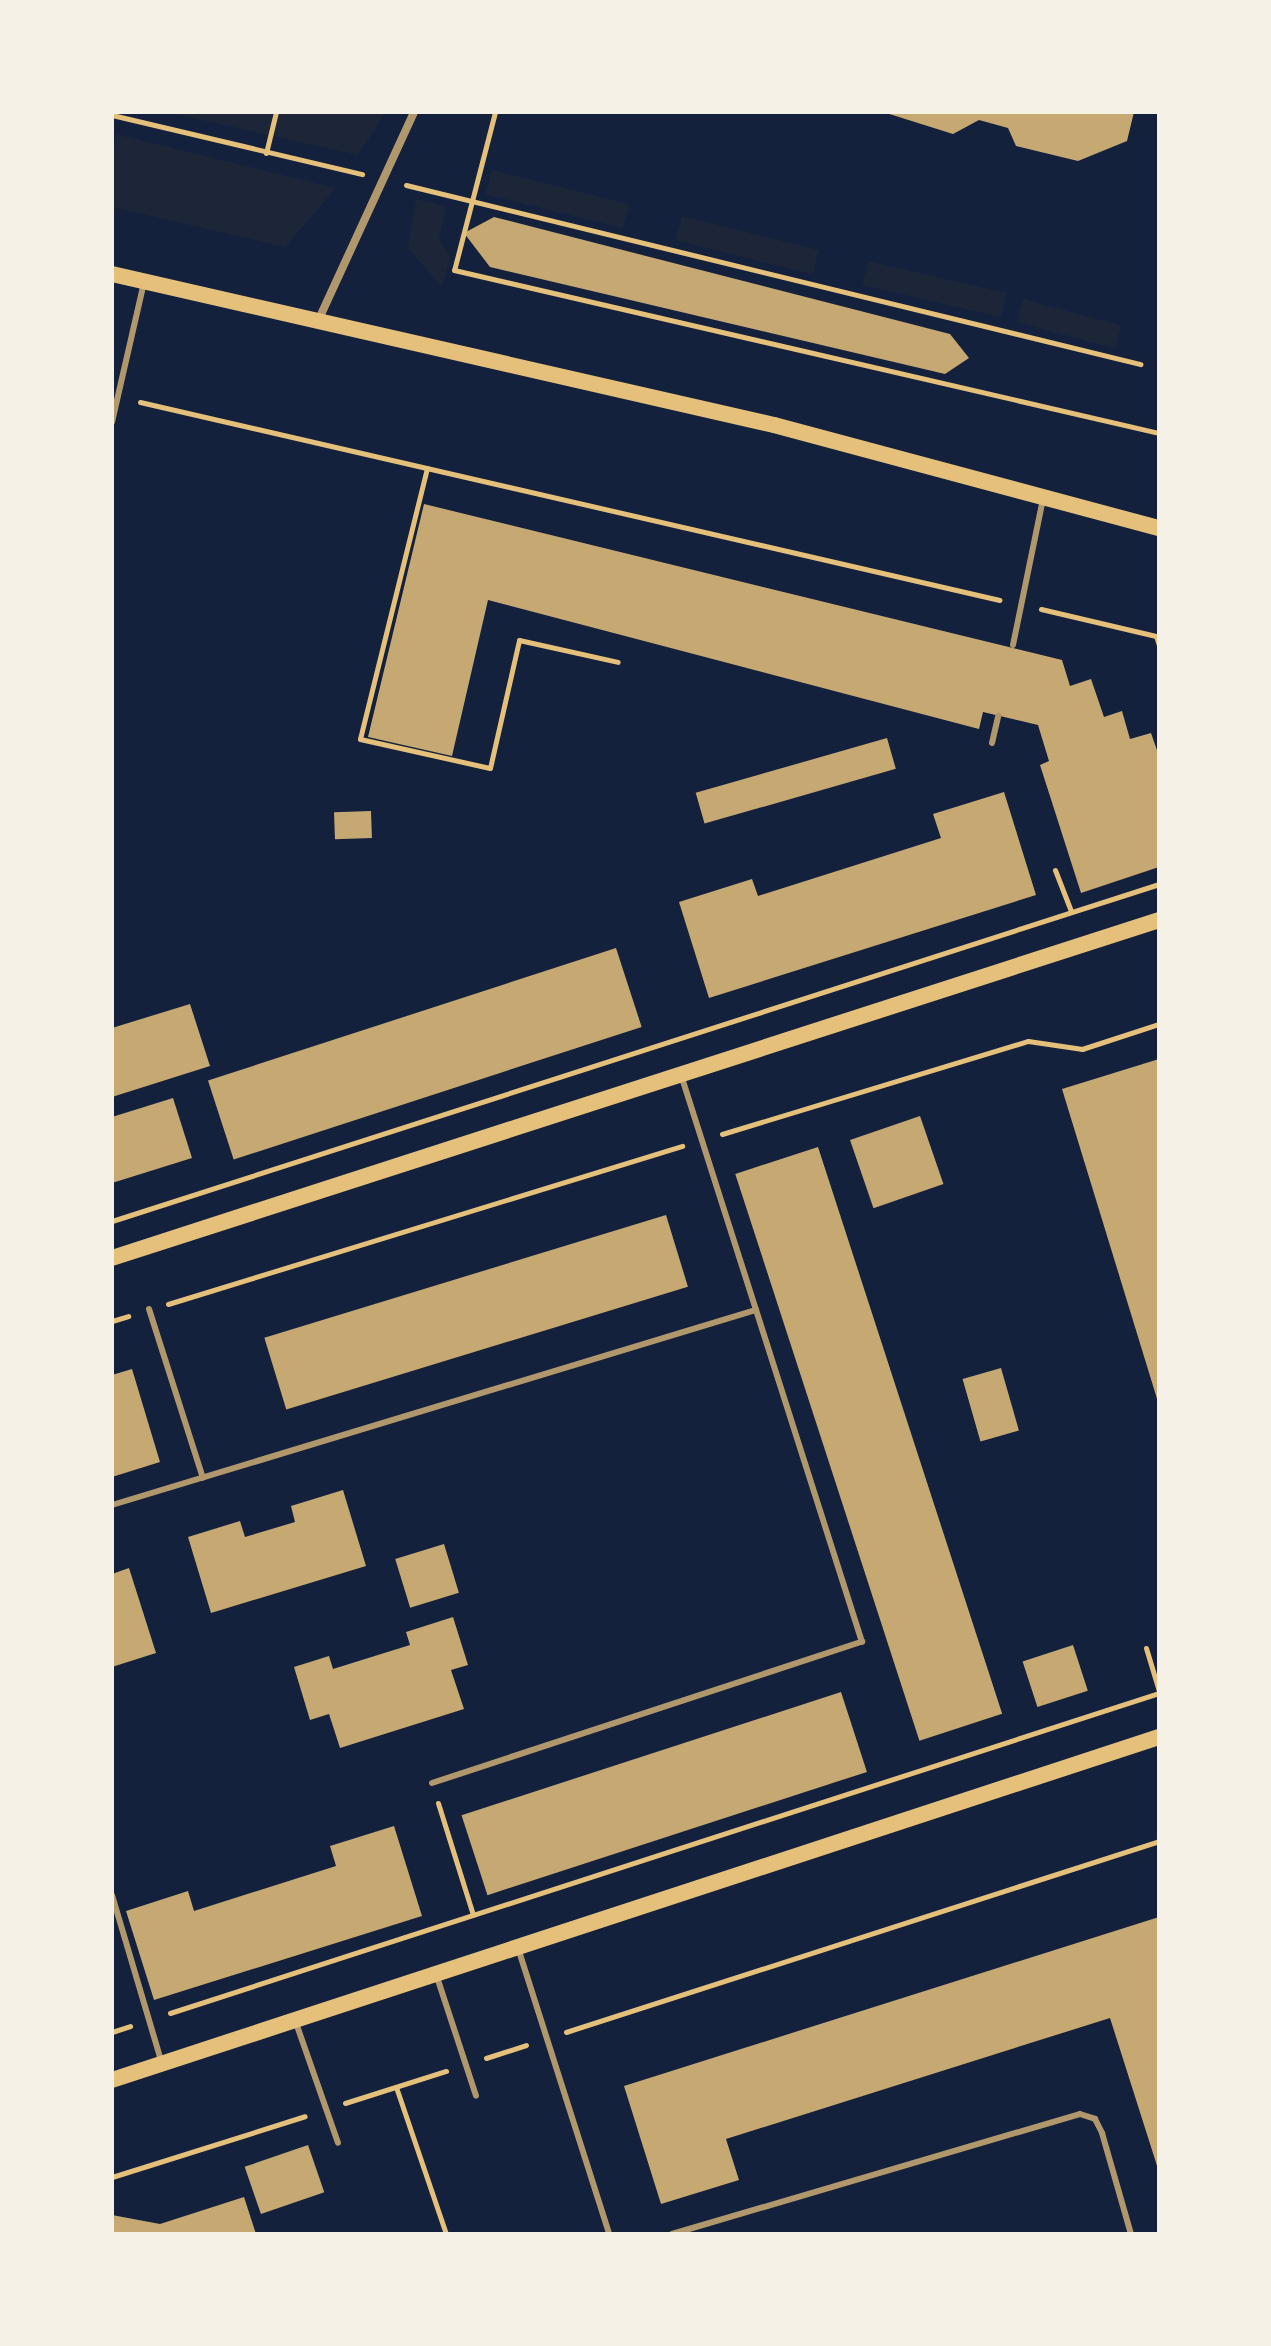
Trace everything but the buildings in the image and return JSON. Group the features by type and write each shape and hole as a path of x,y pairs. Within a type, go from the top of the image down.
{"main road":[{"path":"112,274 774,425 1159,528"},
{"path":"112,1258 680,1071 1159,920"},
{"path":"112,2080 1159,1737"}],"street":[{"path":"318,321 378,178 414,112"}],"lane":[{"path":"112,422 144,282"},
{"path":"1013,645 1043,499"},
{"path":"992,743 998,716"},
{"path":"432,1783 862,1642 680,1071"},
{"path":"149,1309 203,1478"},
{"path":"112,1505 756,1310"},
{"path":"112,1895 162,2064"},
{"path":"518,1947 609,2234"},
{"path":"436,1974 476,2096"},
{"path":"295,2020 338,2143"},
{"path":"672,2234 1080,2114 1095,2119 1102,2133 1131,2234"}],"path":[{"path":"266,153 276,112"},
{"path":"495,112 454,270 1159,433"},
{"path":"112,115 1140,364"},
{"path":"118,397 1156,636 1159,645"},
{"path":"427,468 360,739 490,768 519,640 618,662"},
{"path":"1055,870 1071,911"},
{"path":"112,1221 1159,884"},
{"path":"112,1321 1028,1041 1082,1049 1159,1024"},
{"path":"112,2032 1159,1692 1146,1648"},
{"path":"432,1783 473,1915"},
{"path":"112,2177 1159,1841"},
{"path":"396,2087 446,2234"}],"shaded area":[{"path":"166,112 386,112 358,155"},
{"path":"115,134 336,188 285,247 112,207"},
{"path":"492,170 629,204 623,228 486,194"},
{"path":"416,199 446,207 439,239 450,257 442,287 408,248"},
{"path":"682,216 819,250 813,274 676,240"},
{"path":"868,261 1006,293 1001,317 862,285"},
{"path":"1023,299 1122,325 1115,349 1017,322"}]}
